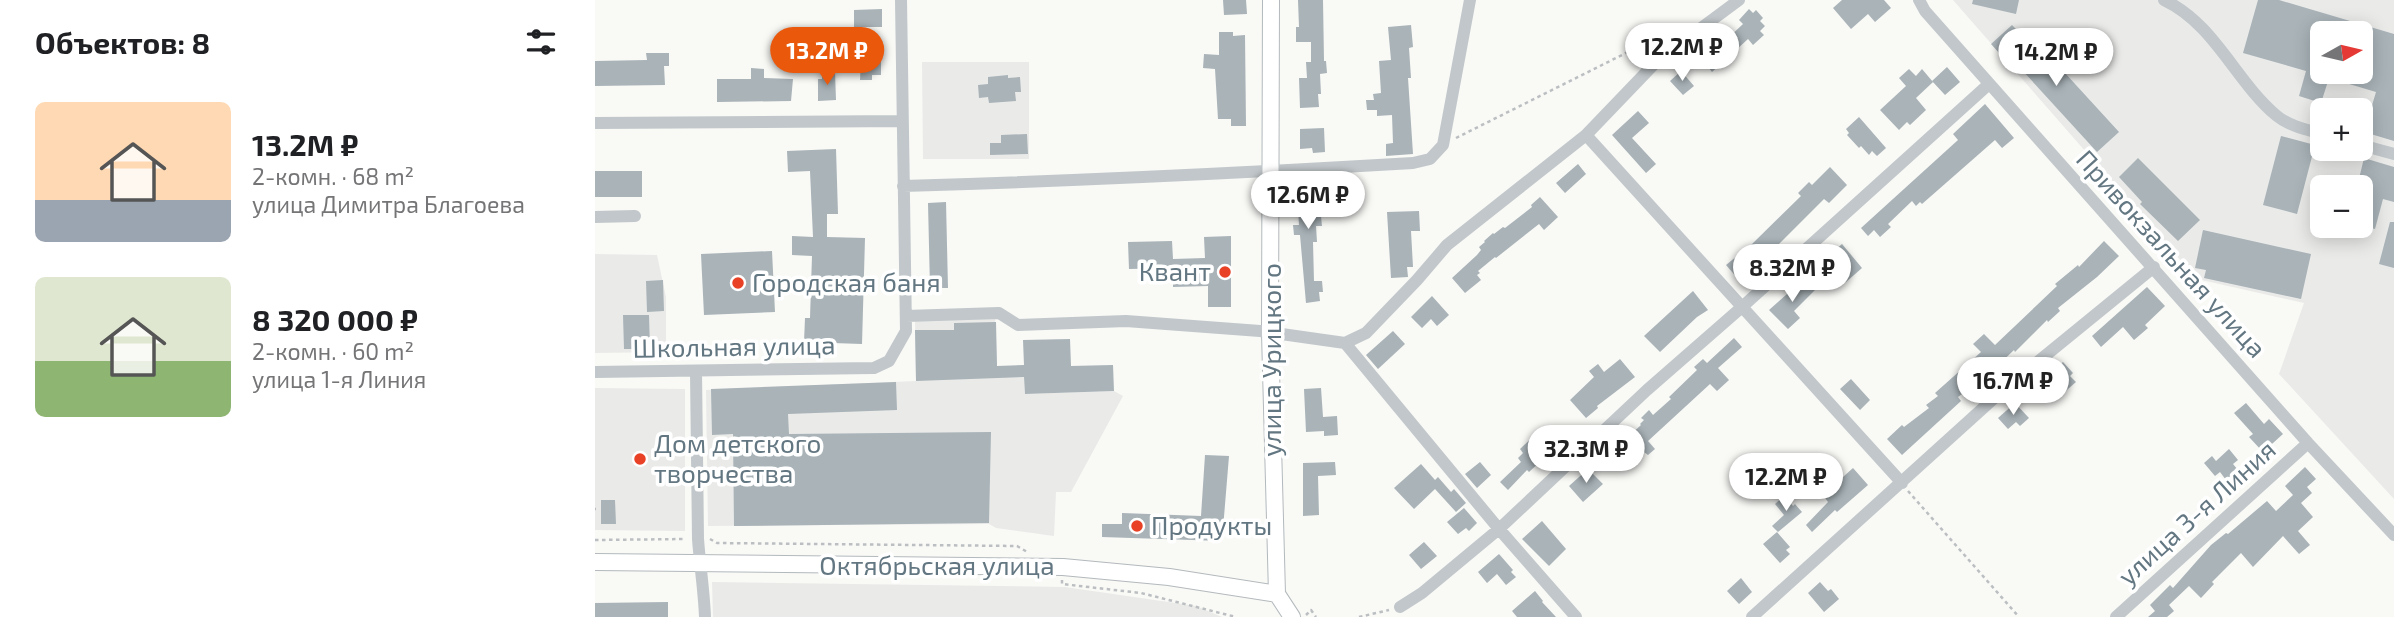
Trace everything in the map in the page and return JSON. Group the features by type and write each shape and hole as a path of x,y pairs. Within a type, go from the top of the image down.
{"main road":[{"name":"улица Урицкого","path":"1271,0 1271,333 1277,594"},
{"name":"Октябрьская улица","path":"595,562 1063,567 1169,577 1277,594"},
{"path":"1277,594 1292,617"}],"street":[{"path":"901,0 906,316 999,313 1018,325 1126,321 1271,333 1345,343 1366,333 1447,245 1586,135 1658,60 1739,0"},
{"path":"903,186 1062,182 1413,163 1430,159 1443,145 1471,0"},
{"name":"Привокзальная улица","path":"1919,0 1924,10 1989,84 2308,443 2394,535"},
{"path":"2164,0 2182,8 2206,31 2243,81 2279,118 2310,130"},
{"path":"1400,607 1422,593 1499,529 1647,390 1989,84"},
{"path":"595,123 902,121"},
{"path":"1586,135 1902,483"},
{"path":"2373,148 2394,154"},
{"path":"595,217 635,216"},
{"path":"1752,617 2002,390 2154,267"},
{"name":"Школьная улица","path":"595,372 874,368 889,361 906,331 906,316"},
{"path":"1345,343 1499,529 1576,617"},
{"path":"696,371 702,534 699,564 704,585 705,617"},
{"name":"улица 3-я Линия","path":"2116,617 2308,443"}],"path":[{"path":"1443,145 1687,23"},
{"path":"1902,483 2019,617"},
{"path":"595,540 702,534 717,543 1017,546 1029,553"},
{"path":"1063,567 1062,584 1140,593 1236,617"},
{"path":"1359,617 1400,607"},
{"path":"1303,617 1311,610 1316,617"}],"shaded area":[{"path":"1953,0 2394,0 2394,499 2279,374 2304,303 2197,279"},
{"path":"922,62 1029,62 1029,159 923,159"},
{"path":"595,254 657,255 666,297 666,352 595,353"},
{"path":"995,318 997,366 1024,368 1025,394 1114,391 1123,396 1071,492 1056,492 1054,536 996,528 989,524 708,526 706,390 916,381 915,320"},
{"name":"Дом детского творчества","path":"595,388 685,389 685,531 595,530"},
{"path":"712,582 1065,587 1196,606 1222,617 713,617"}],"building":[{"path":"1223,0 1246,0 1247,14 1224,15"},
{"path":"1298,0 1323,0 1324,61 1327,73 1320,74 1319,107 1300,108 1299,78 1307,78 1306,62 1311,62 1311,42 1296,42 1296,27 1299,27"},
{"path":"1842,0 1884,0 1891,8 1875,22 1868,14 1851,29 1833,8"},
{"path":"1973,0 2019,0 2016,14 1972,4"},
{"path":"2258,0 2279,0 2350,21 2310,21 2310,84 2327,84 2323,98 2310,100 2299,96 2306,71 2243,53"},
{"path":"882,9 882,27 854,27 854,10"},
{"path":"1749,9 1753,13 1756,10 1763,18 1760,21 1765,26 1760,31 1764,35 1753,45 1748,39 1712,72 1697,53 1719,34 1725,41 1743,24 1739,20"},
{"path":"1411,25 1413,47 1409,48 1411,78 1408,78 1413,154 1386,156 1386,144 1393,143 1392,115 1377,116 1377,110 1367,110 1366,100 1374,100 1373,94 1381,93 1379,61 1391,60 1388,27"},
{"path":"2012,25 2050,64 2054,61 2119,132 2097,152 2022,70 2018,74 1991,44"},
{"path":"2373,28 2394,34 2394,141 2373,135 2373,102 2376,92 2349,84 2373,84"},
{"path":"1219,32 1233,32 1233,36 1245,35 1246,126 1231,126 1231,119 1218,119 1215,69 1203,68 1204,54 1219,55"},
{"path":"646,53 669,53 669,66 664,66 665,85 595,86 595,61 647,60"},
{"path":"861,59 881,59 881,75 872,75 872,80 860,80"},
{"path":"1947,67 1960,82 1945,95 1932,81"},
{"path":"751,68 764,69 764,78 793,79 791,101 717,102 717,79 751,79"},
{"path":"1909,69 1916,76 1922,69 1933,82 1916,98 1926,110 1910,125 1907,122 1899,130 1880,110 1906,86 1899,78"},
{"path":"1681,71 1694,86 1683,95 1670,81"},
{"path":"822,72 835,72 836,100 818,101 818,79 822,79"},
{"path":"1008,75 1008,78 1020,77 1021,92 1015,92 1016,101 989,103 988,97 979,98 978,85 988,84 988,77"},
{"path":"1985,104 2014,138 2002,148 1995,140 1922,204 1920,202 1916,206 1912,201 1888,224 1891,227 1880,237 1874,230 1868,236 1861,228 1958,140 1953,134"},
{"path":"1638,111 1649,123 1632,138 1656,164 1646,173 1612,135"},
{"path":"1859,117 1886,148 1877,156 1872,151 1869,155 1861,146 1859,148 1847,135 1849,133 1846,129"},
{"path":"1324,128 1325,152 1313,153 1312,148 1300,149 1300,129"},
{"path":"1027,134 1028,154 990,155 990,143 1001,143 1001,135"},
{"path":"2281,136 2310,144 2311,161 2297,214 2263,205"},
{"path":"836,149 838,214 827,214 827,237 865,238 862,344 804,342 805,318 810,318 812,256 792,255 792,236 813,237 810,171 788,172 787,151"},
{"path":"2138,158 2200,220 2178,241 2140,204 2142,202 2119,177"},
{"path":"2363,161 2373,161 2394,167 2394,202 2383,199 2375,229 2373,175 2360,175"},
{"path":"1578,164 1586,174 1565,193 1556,183"},
{"path":"1830,167 1847,185 1829,203 1824,199 1768,255 1763,250 1760,253 1751,245 1801,196 1798,193 1809,182 1812,185"},
{"path":"595,171 642,171 642,197 595,197"},
{"path":"1317,177 1322,226 1316,226 1317,242 1313,242 1314,281 1322,281 1323,292 1319,292 1320,301 1306,303 1300,235 1294,235 1293,225 1299,225 1297,193 1291,193 1290,179"},
{"path":"1540,197 1558,217 1544,230 1539,224 1495,257 1478,271 1480,273 1477,275 1481,280 1465,293 1452,278 1477,255 1484,241 1532,207"},
{"path":"946,202 948,288 930,288 928,203"},
{"path":"1419,211 1420,231 1411,231 1413,267 1407,267 1408,277 1391,278 1387,212"},
{"path":"2390,222 2394,222 2394,268 2379,264"},
{"path":"2203,230 2311,254 2301,299 2204,278 2206,270 2195,268"},
{"path":"1231,236 1231,307 1208,307 1208,286 1173,287 1173,268 1129,269 1128,242 1172,241 1173,259 1205,258 1204,237"},
{"path":"2104,241 2119,256 2058,308 2060,311 2048,322 2047,320 2015,352 2014,350 1993,370 1991,368 1988,371 1985,367 1959,390 1962,394 1958,397 1961,401 1902,455 1887,439 1902,425 1904,427 1929,408 1926,405 1938,396 1935,393 1981,352 1973,344 1984,334 1995,345 2057,286 2055,284 2078,265 2079,267"},
{"path":"1842,244 1862,268 1846,282 1826,258"},
{"name":"Городская баня","path":"772,251 775,312 704,315 701,254"},
{"path":"1737,256 1751,272 1740,281 1726,265"},
{"path":"1804,279 1815,290 1794,311 1800,318 1788,329 1769,310"},
{"path":"663,280 664,311 647,312 646,281"},
{"path":"2147,287 2165,306 2145,325 2148,328 2134,340 2123,327 2101,347 2092,336"},
{"path":"1693,291 1708,310 1660,352 1644,336"},
{"path":"1432,296 1449,315 1437,326 1431,319 1422,328 1411,317"},
{"path":"623,315 649,315 650,349 624,349"},
{"path":"996,322 997,366 1024,365 1023,340 1070,339 1071,366 1113,365 1114,391 1025,394 1024,377 916,381 915,330 954,330 954,323"},
{"path":"1393,331 1405,344 1378,369 1366,355"},
{"path":"1734,338 1742,347 1718,368 1729,380 1717,391 1710,384 1648,441 1655,449 1648,455 1644,452 1628,466 1614,450 1641,425 1644,420 1641,418 1649,410 1653,415 1671,399 1669,397 1697,370 1694,367 1703,359 1707,363"},
{"path":"1620,359 1635,377 1597,406 1586,418 1570,400 1594,377 1589,371 1598,364 1604,372"},
{"path":"2063,362 2073,373 2070,376 2076,382 2060,396 2045,378"},
{"path":"1851,379 1870,400 1860,410 1840,389"},
{"path":"896,382 897,410 788,414 789,434 991,432 989,523 734,526 733,434 712,435 711,389"},
{"path":"1321,388 1323,417 1337,416 1338,435 1324,436 1324,431 1306,432 1304,389"},
{"path":"2015,403 2029,418 2020,426 2016,422 2008,429 1998,418"},
{"path":"2246,403 2264,424 2269,419 2283,434 2263,452 2249,437 2253,434 2234,413"},
{"path":"1540,430 1543,434 1547,430 1556,440 1553,443 1556,447 1529,472 1527,470 1508,490 1500,482 1521,462 1518,458 1523,453 1520,449"},
{"path":"2229,449 2238,460 2233,464 2238,470 2226,480 2220,472 2215,476 2204,463 2212,456 2216,461"},
{"path":"1205,455 1229,456 1222,541 1102,537 1102,524 1122,524 1122,513 1201,516"},
{"path":"1335,462 1336,475 1318,476 1319,515 1303,516 1303,463"},
{"path":"1480,462 1491,475 1477,488 1465,474"},
{"path":"1421,464 1435,480 1438,477 1451,492 1454,489 1466,503 1456,512 1435,489 1414,509 1394,488"},
{"path":"2305,467 2316,479 2307,487 2312,493 2301,503 2313,517 2298,531 2310,545 2299,554 2283,536 2253,567 2241,553 2212,582 2214,584 2201,598 2189,586 2169,605 2174,611 2167,617 2148,617 2155,611 2150,605 2170,585 2173,588 2211,545 2267,501 2276,511 2293,495 2285,486"},
{"path":"1853,468 1868,485 1812,532 1806,525 1828,502 1823,495"},
{"path":"1588,469 1603,484 1583,502 1569,486"},
{"path":"1784,496 1802,512 1778,532 1772,526 1784,515 1775,504"},
{"path":"601,500 615,500 616,524 601,524"},
{"path":"1464,508 1477,523 1469,531 1466,528 1458,534 1447,522"},
{"path":"1542,521 1566,549 1549,566 1522,539"},
{"path":"1777,532 1790,547 1786,550 1790,554 1780,563 1763,544"},
{"path":"1424,542 1437,556 1421,569 1409,555"},
{"path":"1499,554 1516,577 1506,585 1497,574 1487,583 1478,572"},
{"path":"1741,578 1752,592 1739,604 1727,591"},
{"path":"1820,582 1828,591 1831,589 1839,599 1824,612 1808,593"},
{"path":"1535,591 1556,617 1517,617 1512,611"},
{"path":"668,602 668,617 595,617 595,603"}],"place":[{"name":"Квант","path":"1225,272"},
{"name":"Городская баня","path":"738,283"},
{"name":"Дом детского творчества","path":"640,459"},
{"name":"Продукты","path":"1137,526"}]}
